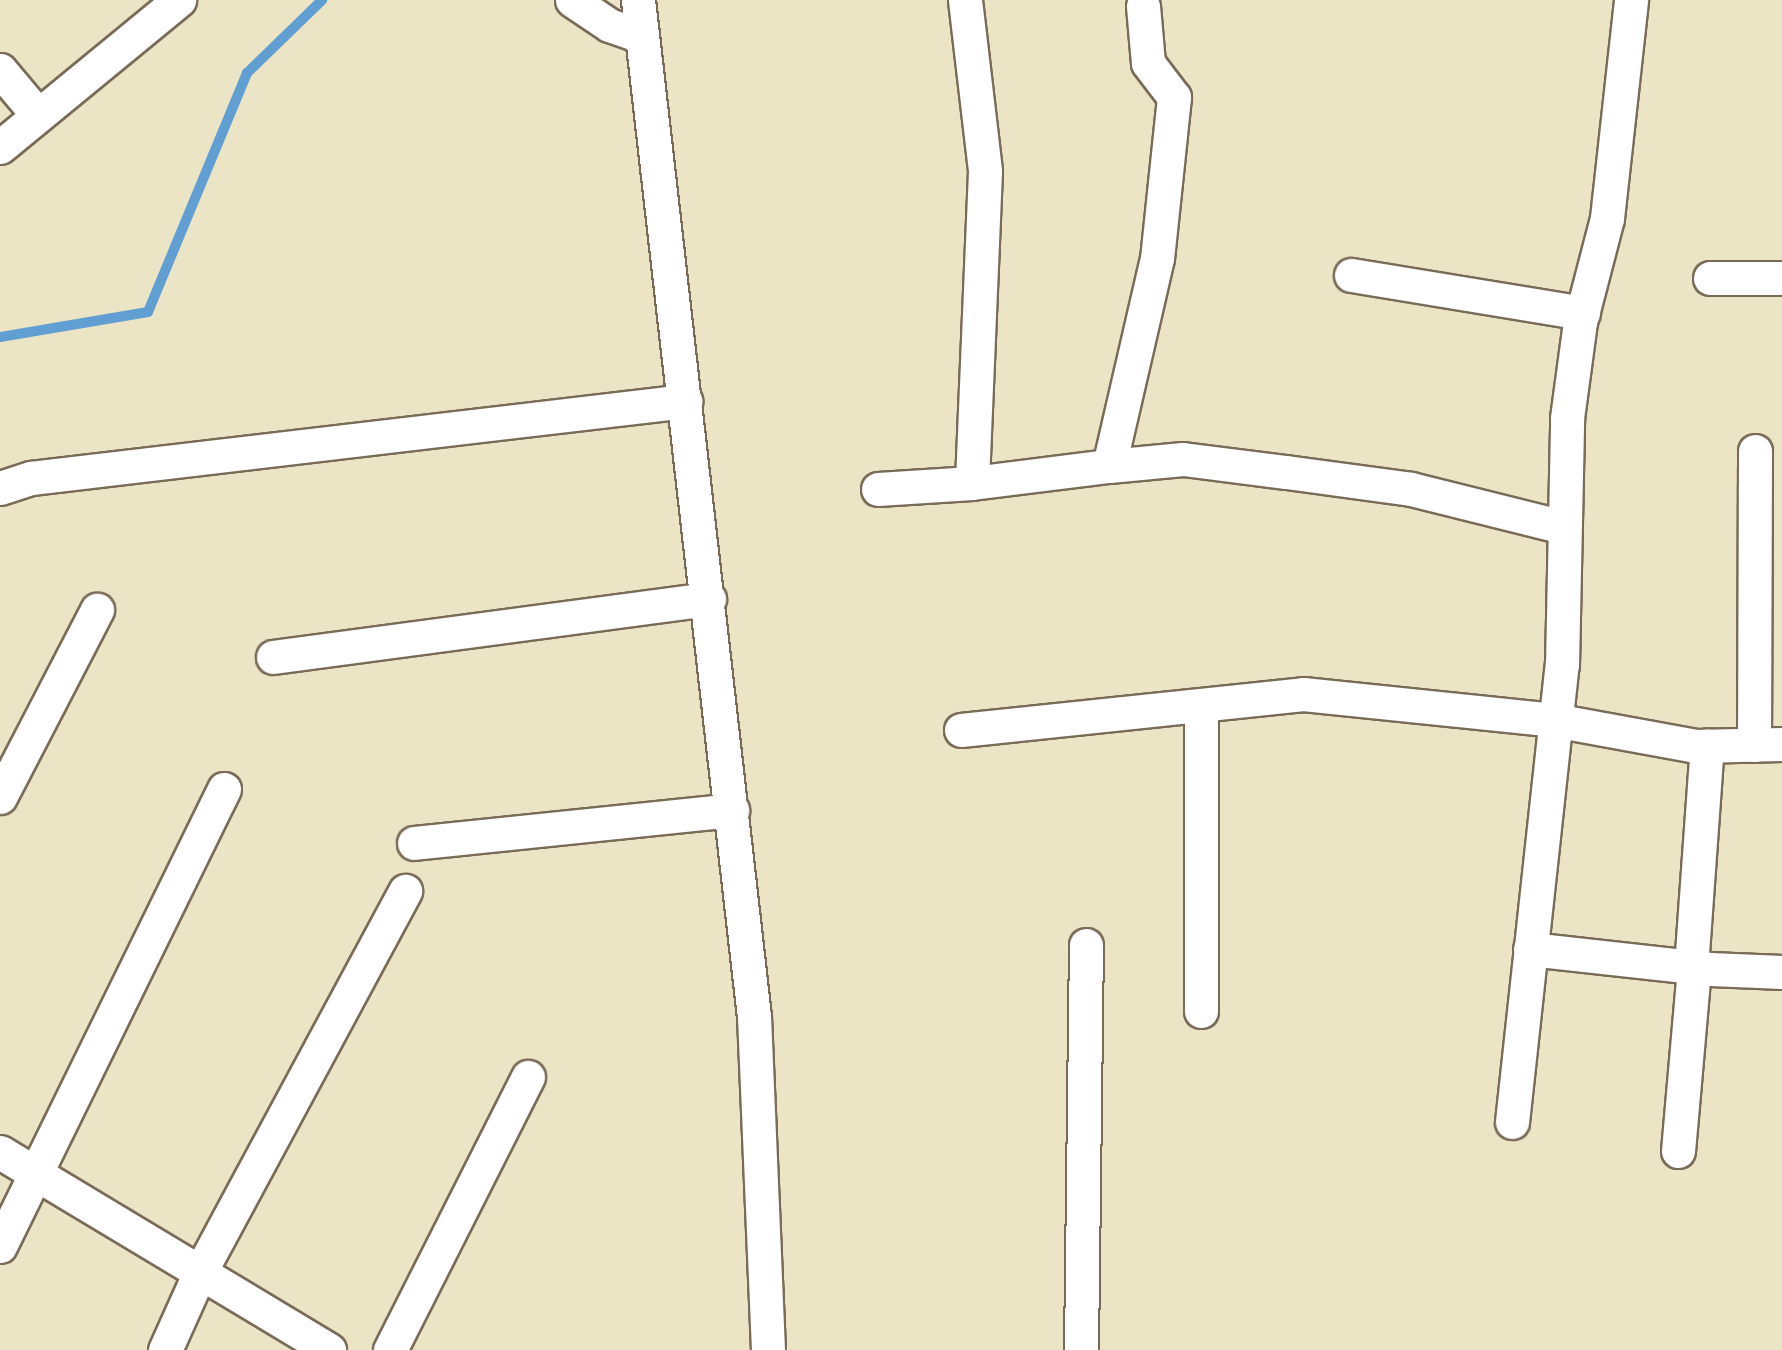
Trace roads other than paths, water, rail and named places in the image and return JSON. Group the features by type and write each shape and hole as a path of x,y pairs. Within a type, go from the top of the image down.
{"street":[{"path":"0,147 179,0"},
{"path":"572,0 609,25 641,36"},
{"path":"638,0 709,599 754,1016 768,1350"},
{"path":"965,0 985,171 972,483"},
{"path":"1512,1122 1554,720 1562,665 1567,418 1582,313 1607,218 1631,0"},
{"path":"1108,466 1157,258 1174,97 1148,63 1143,6"},
{"path":"0,70 38,114"},
{"path":"1351,275 1582,313"},
{"path":"1710,278 1782,278"},
{"path":"0,488 31,478 685,401"},
{"path":"962,730 1303,694 1554,720 1707,746 1768,744 1755,451"},
{"path":"878,489 972,483 1183,459 1412,489 1563,527"},
{"path":"273,657 709,599"},
{"path":"0,797 97,610"},
{"path":"1201,705 1201,1011"},
{"path":"1678,1151 1693,967 1707,746"},
{"path":"0,1246 34,1172 224,789"},
{"path":"414,843 732,810"},
{"path":"165,1350 200,1272 405,891"},
{"path":"1081,1350 1086,945"},
{"path":"1530,949 1693,967 1782,972"},
{"path":"390,1350 528,1077"},
{"path":"0,1152 329,1350"}],"waterway":[{"path":"0,337 148,312 247,73 322,0"}]}
